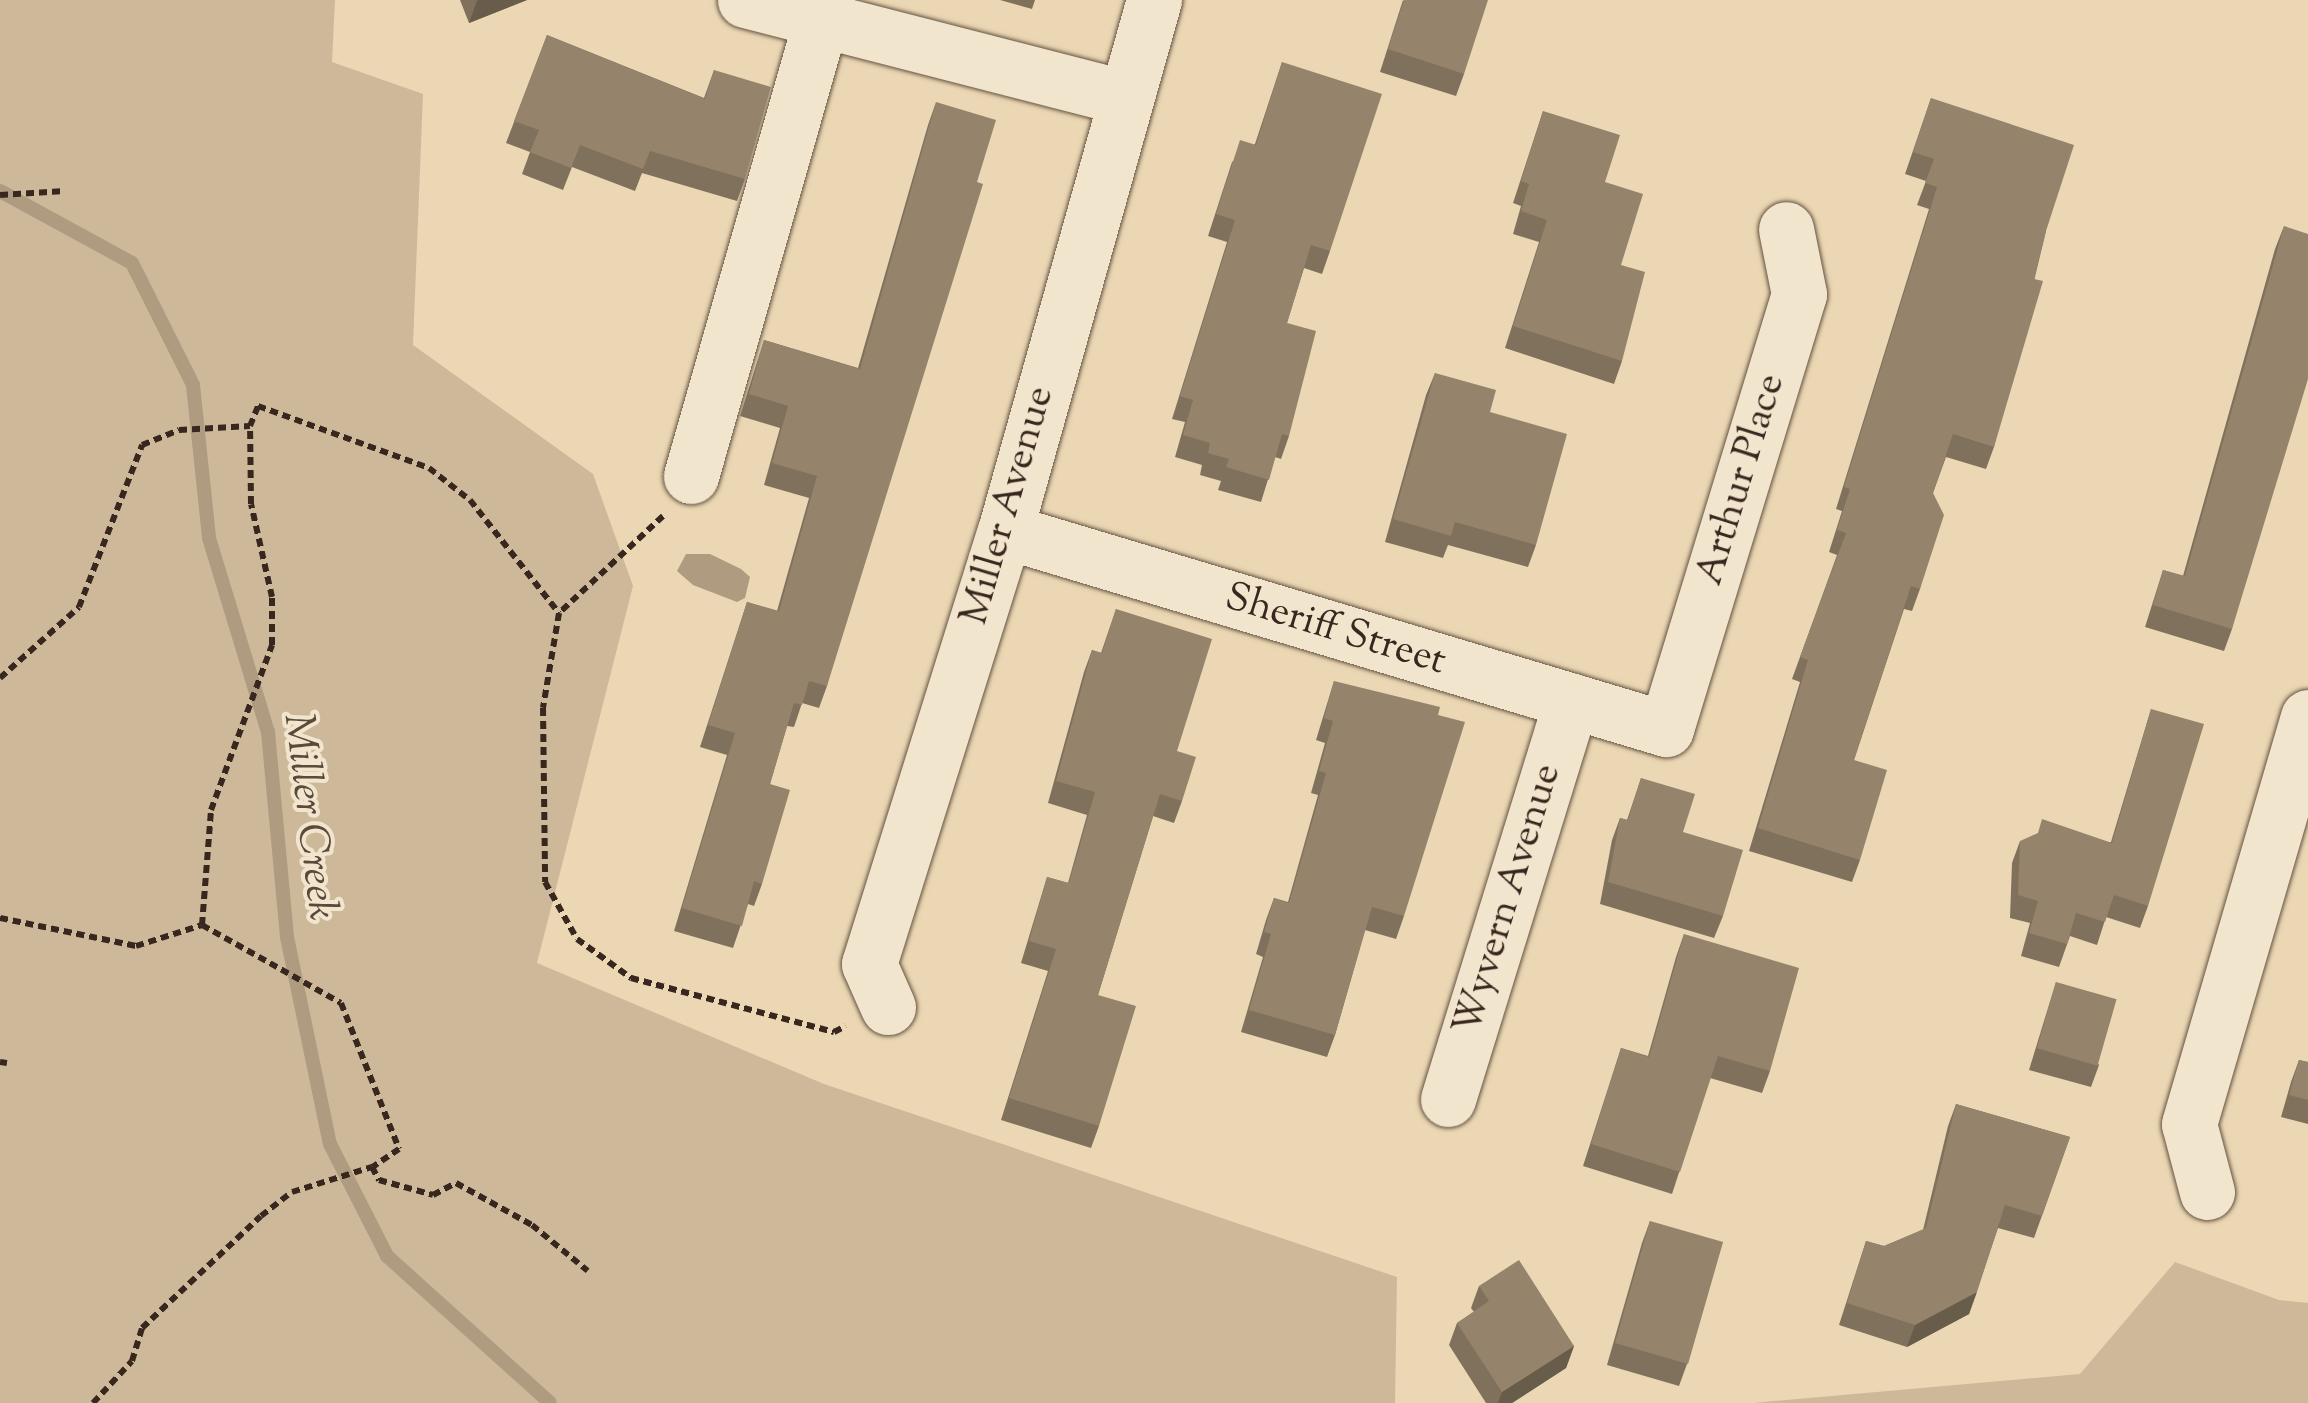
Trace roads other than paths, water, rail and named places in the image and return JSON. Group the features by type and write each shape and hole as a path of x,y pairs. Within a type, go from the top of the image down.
{"street":[{"path":"745,0 824,10 1124,97"},
{"name":"Miller Avenue","path":"888,1007 869,964 1005,531 1154,0"},
{"path":"691,476 824,10"},
{"name":"Arthur Place","path":"1666,729 1799,294 1786,229"},
{"name":"Sheriff Street","path":"1005,531 1666,729"},
{"name":"Wyvern Avenue","path":"1448,1099 1571,701"},
{"path":"2206,1192 2189,1124 2308,717"}],"waterway":[{"name":"Miller Creek","path":"0,191 132,263 193,385 209,538 268,732 287,937 330,1144 387,1256 550,1403"}]}
